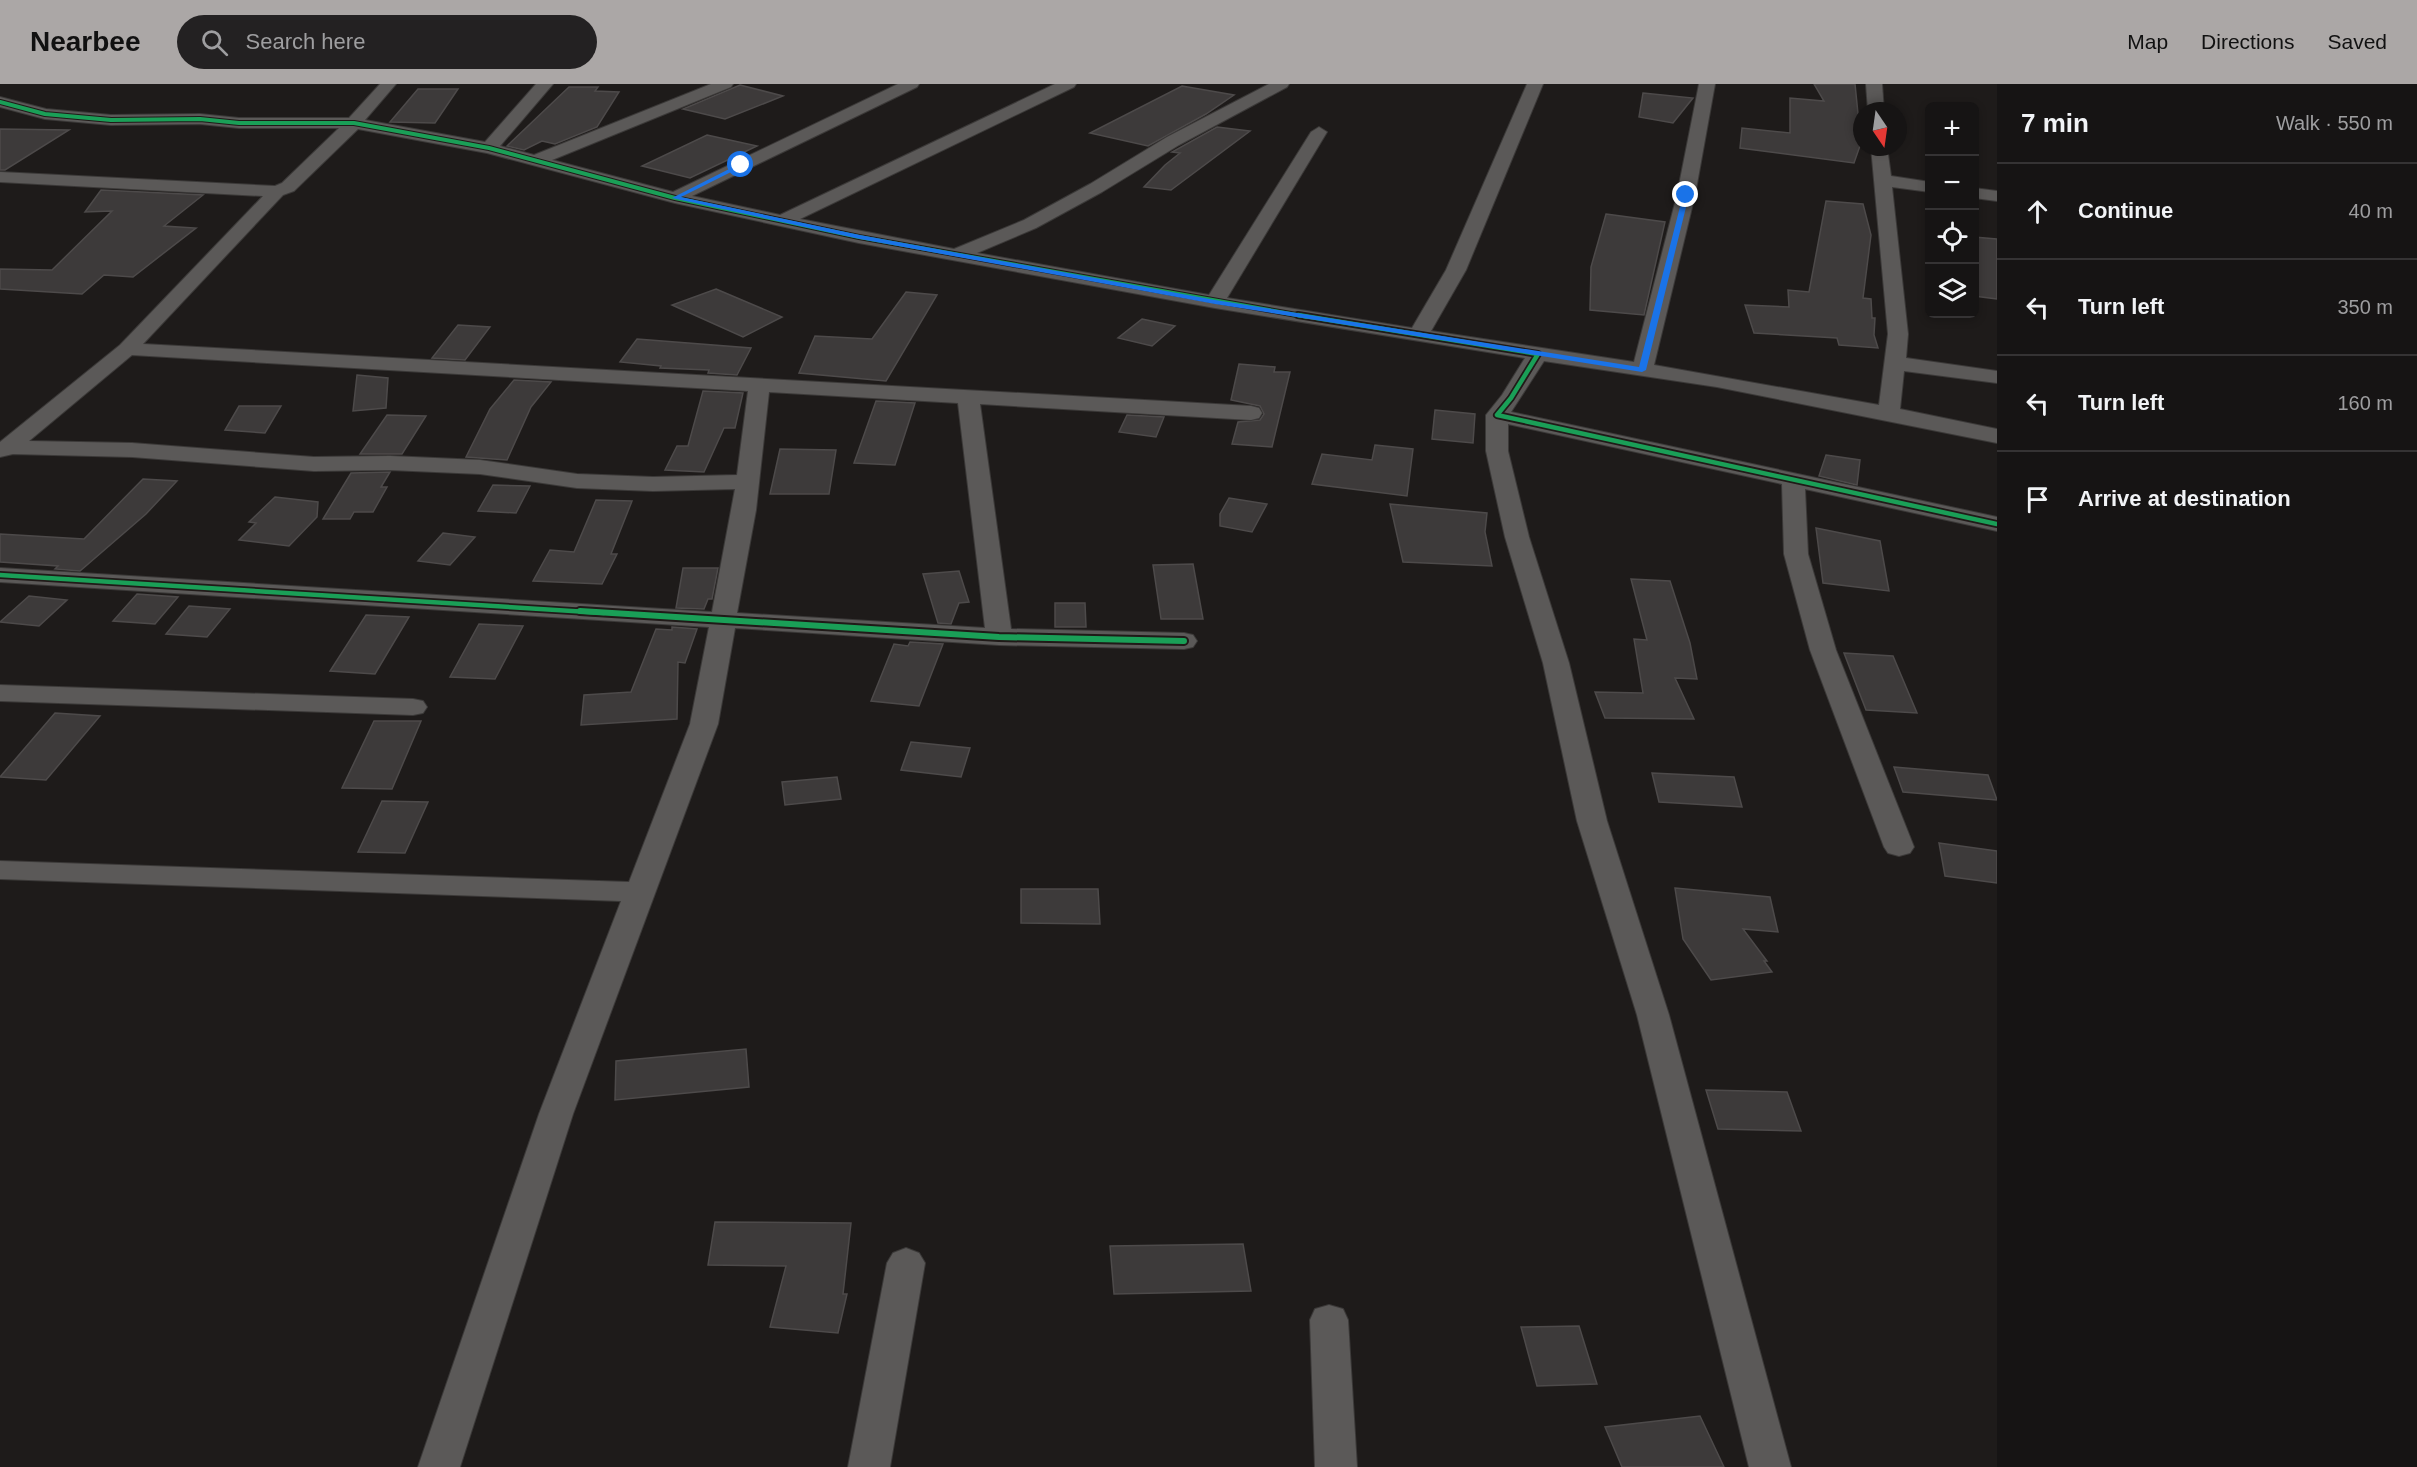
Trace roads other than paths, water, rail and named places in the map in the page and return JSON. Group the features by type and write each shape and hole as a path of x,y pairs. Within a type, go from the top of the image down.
{"street":[{"path":"0,177 277,191 288,187 354,123 388,84"},
{"path":"489,148 545,84"},
{"path":"534,161 724,84"},
{"path":"675,198 911,84"},
{"path":"783,220 1068,84"},
{"path":"955,255 1030,224 1096,188 1173,141 1281,84"},
{"path":"1418,335 1456,270 1535,84"},
{"path":"1642,370 1686,195 1707,84"},
{"path":"1874,84 1875,102"},
{"path":"0,102 45,114 111,120 200,119 239,123 354,123 489,148 675,198 955,255 1215,302 1642,370 1888,413 1997,436"},
{"path":"1215,302 1319,132"},
{"path":"1880,156 1898,334 1888,413"},
{"path":"1882,180 1925,186"},
{"path":"4,451 127,349 277,191"},
{"path":"1979,194 1997,196"},
{"path":"127,349 1251,413"},
{"path":"1538,354 1511,398 1497,415 1497,451 1517,537 1556,663 1592,821 1653,1015 1770,1467"},
{"path":"1895,363 1997,377"},
{"path":"439,1467 556,1114 704,724 744,510 759,385"},
{"path":"968,397 999,637"},
{"path":"1497,415 1997,524"},
{"path":"4,451 132,450 314,464 390,463 480,467 577,480 653,483 747,482"},
{"path":"1793,480 1796,554 1820,639 1899,847"},
{"path":"0,575 723,618 999,637 1184,641"},
{"path":"0,693 413,707"},
{"path":"0,870 639,892"},
{"path":"869,1467 906,1263"},
{"path":"1329,1320 1336,1467"}]}
